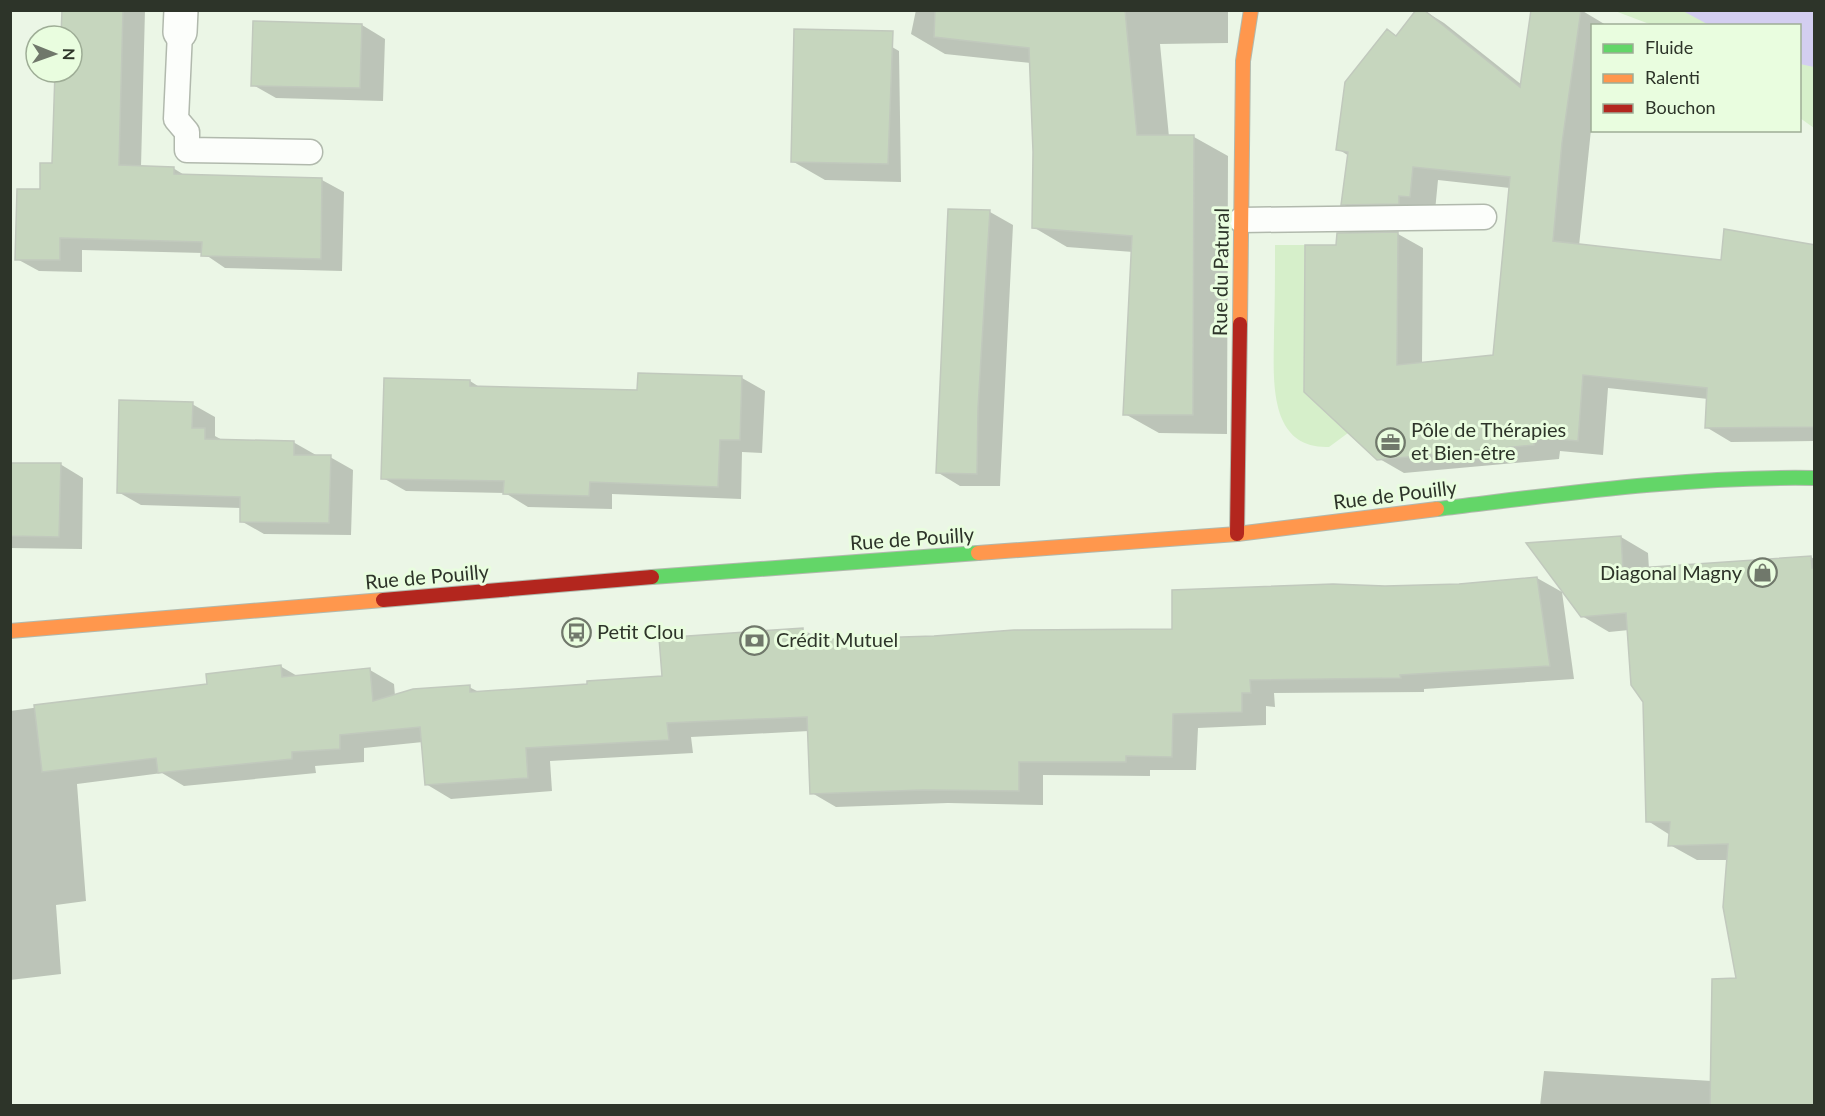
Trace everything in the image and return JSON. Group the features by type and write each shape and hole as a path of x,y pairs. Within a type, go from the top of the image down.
{"main road":[{"name":"Rue du Patural","path":"1237,534 1243,61 1251,10"},
{"name":"Rue de Pouilly","path":"10,631 591,582 1237,534 1652,483 1756,477 1815,478"}],"lane":[{"path":"181,21 176,119 187,132 187,150 310,152"},
{"path":"1241,220 1484,217"}],"green space":[{"path":"1615,11 1738,11 1759,24 1649,24"},
{"path":"1801,50 1814,58 1814,128 1801,119"},
{"path":"1275,245 1305,245 1304,392 1348,433 1329,447 1309,444 1294,436 1284,423 1278,406 1274,368"}],"shaded area":[{"path":"1683,11 1814,11 1814,67 1801,64 1801,24 1707,24"}],"building":[{"path":"62,10 123,10 119,165 174,167 174,174 322,178 321,259 201,256 202,242 60,238 60,260 15,260 17,189 40,189 40,163 52,163 55,84 84,84 84,24 61,24"},
{"path":"935,10 1125,10 1137,135 1194,135 1193,415 1123,415 1132,236 1032,228 1033,152 1029,48 934,37"},
{"path":"1416,10 1424,10 1520,87 1531,10 1581,10 1562,143 1553,241 1721,260 1724,229 1815,245 1815,427 1705,428 1707,388 1583,375 1578,441 1535,437 1534,445 1377,460 1304,392 1305,245 1336,245 1337,233 1398,232 1397,365 1493,355 1510,177 1413,167 1410,197 1399,196 1399,204 1341,205 1348,152 1336,150 1345,82 1387,29 1396,36"},
{"path":"253,21 362,24 360,88 251,86"},
{"path":"794,29 893,31 888,164 791,162"},
{"path":"948,209 990,210 978,408 977,474 936,473"},
{"path":"638,373 742,376 740,440 720,440 718,487 590,482 589,496 503,494 504,481 381,479 384,378 470,380 470,386 637,390"},
{"path":"119,400 193,402 192,428 205,428 205,439 294,441 294,455 331,455 329,523 240,522 240,497 117,493"},
{"path":"10,463 61,463 59,537 10,536"},
{"path":"1621,536 1623,569 1811,556 1812,568 1815,568 1815,1106 1710,1106 1712,979 1736,978 1723,907 1728,844 1668,846 1670,822 1646,822 1643,702 1631,685 1626,613 1581,617 1526,543"},
{"path":"1537,577 1550,666 1400,675 1401,678 1250,680 1251,693 1242,693 1242,712 1173,714 1172,757 1126,756 1126,762 1019,762 1019,791 923,790 810,794 807,717 667,723 669,740 526,748 528,778 425,785 420,727 340,735 340,749 292,752 292,759 158,773 156,758 42,772 34,705 207,684 206,674 281,665 282,677 370,668 373,701 413,689 470,685 470,692 587,684 587,681 662,676 659,638 803,628 803,640 934,636 1014,630 1172,629 1172,590 1333,584 1385,586 1459,584"}],"traffic: fast":[{"path":"1437,509 1672,483 1814,478"},
{"path":"652,577 978,553"}],"traffic: slow":[{"path":"1240,324 1243,61 1251,10"},
{"path":"978,553 1237,534 1437,509"},
{"path":"10,631 383,600"}],"traffic: jam":[{"path":"1237,534 1240,324"},
{"path":"383,600 652,577"}],"place":[{"name":"Pôle de Thérapies et Bien-être","path":"1390,442"},
{"name":"Diagonal Magny","path":"1763,573"},
{"name":"Petit Clou","path":"576,632"},
{"name":"Crédit Mutuel","path":"755,640"}]}
